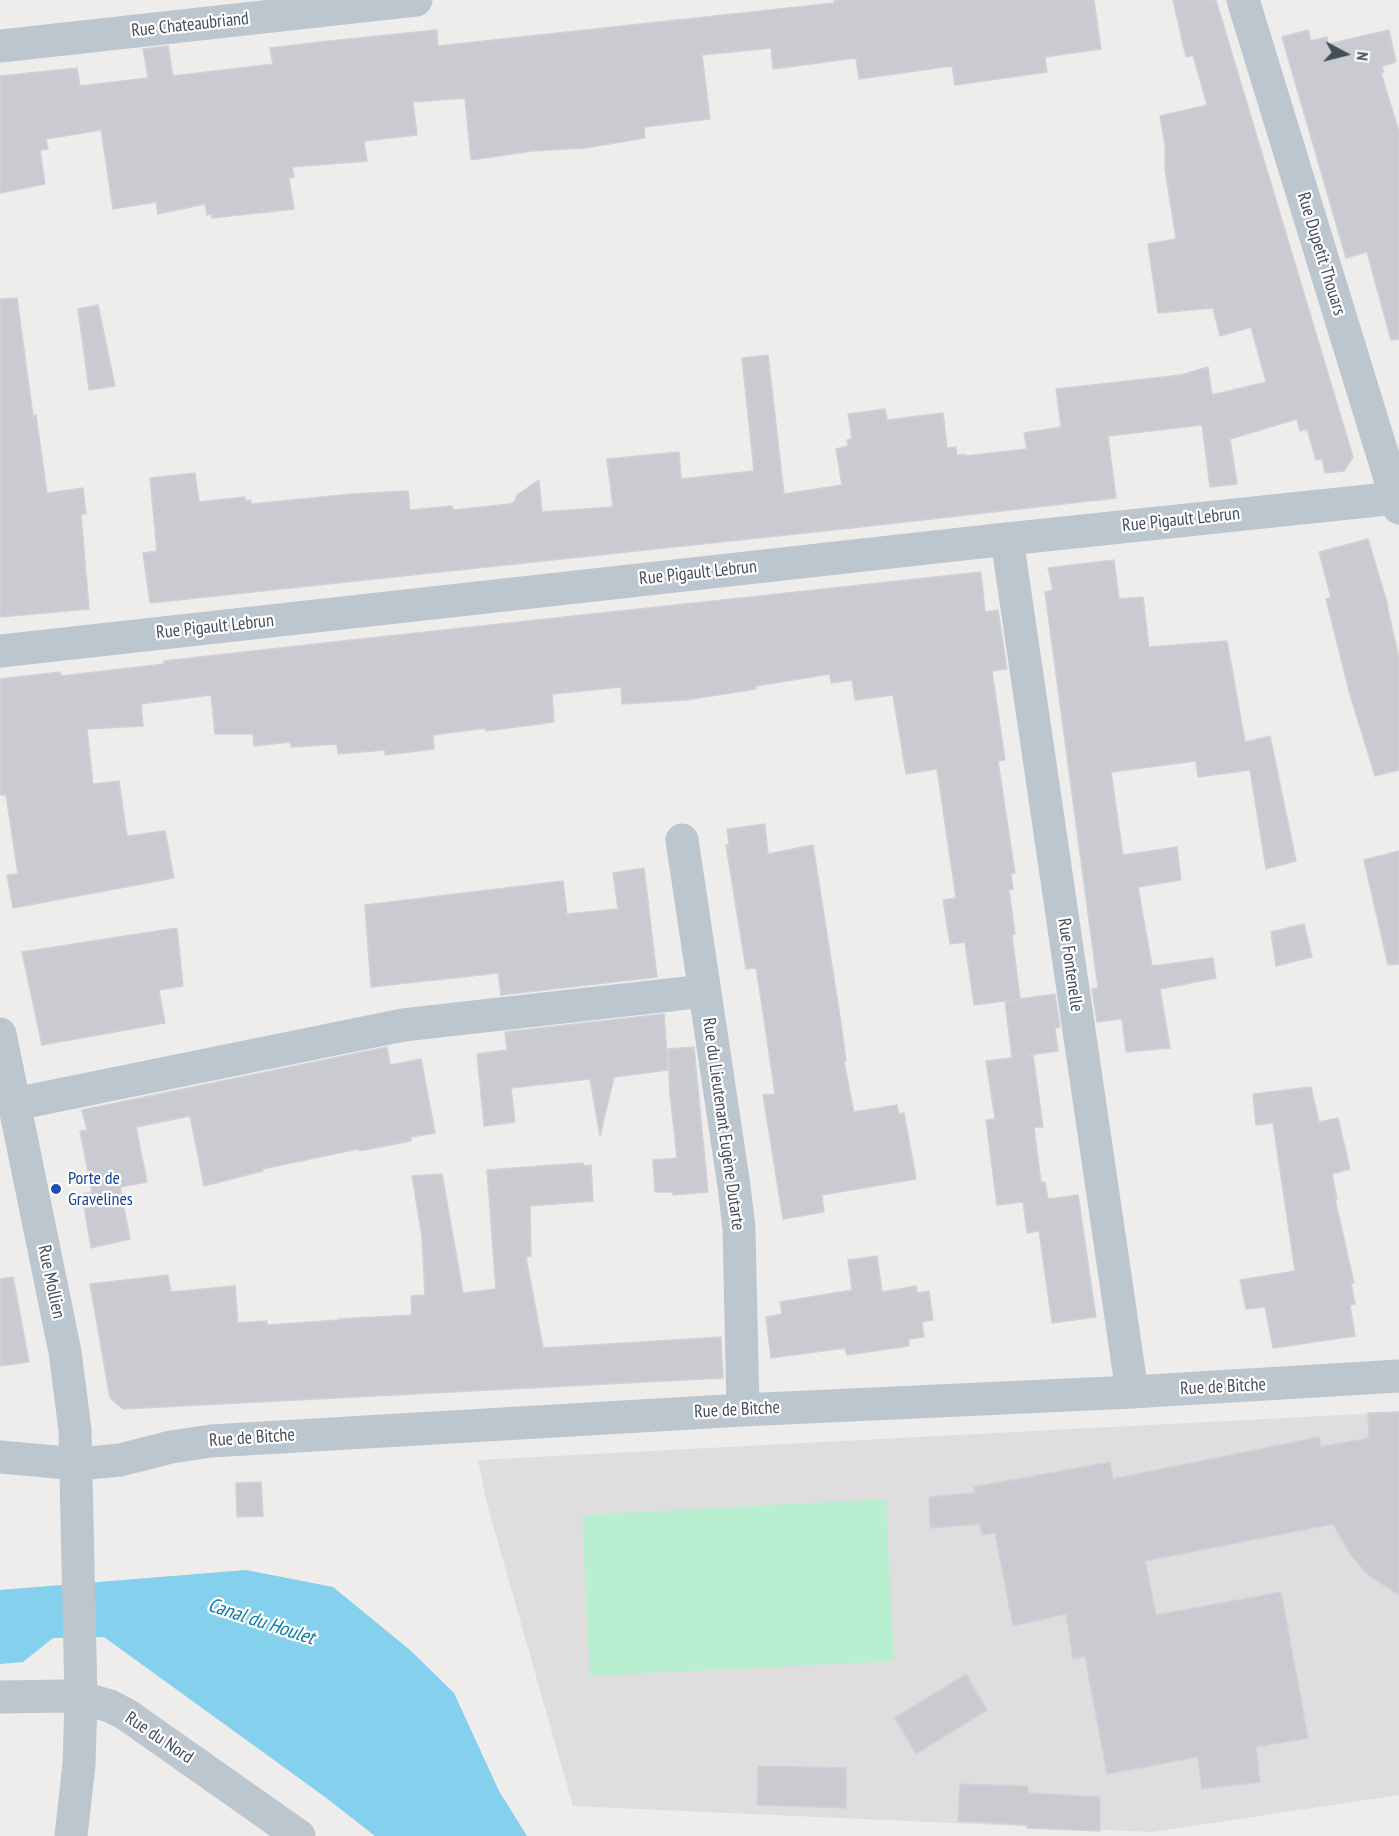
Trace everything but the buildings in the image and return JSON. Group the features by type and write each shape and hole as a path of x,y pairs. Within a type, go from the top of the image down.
{"street":[{"name":"Rue Chateaubriand","path":"0,46 414,0"},
{"name":"Rue Dupetit Thouars","path":"1243,0 1398,503"},
{"name":"Rue Pigault Lebrun","path":"0,651 1007,539 1398,503"},
{"name":"Rue Fontenelle","path":"1007,539 1132,1392"},
{"name":"Rue du Lieutenant Eugène Dutarte","path":"682,840 739,1229 743,1410"},
{"path":"15,1104 403,1025 704,991"},
{"name":"Rue Mollien","path":"0,1034 73,1401 78,1464 77,1534 81,1698 79,1764 71,1836"},
{"name":"Rue de Bitche","path":"0,1457 78,1464 120,1460 171,1447 211,1441 743,1410 1132,1392 1399,1376"},
{"name":"Rue du Nord","path":"0,1697 63,1695 110,1706 127,1715 298,1836"}],"shaded area":[{"path":"1399,1412 1399,1795 1152,1832 573,1806 487,1504 478,1460"}],"green space":[{"path":"886,1499 894,1661 590,1676 582,1515"}],"water":[{"name":"Canal du Houlet","path":"246,1570 333,1587 410,1650 454,1693 499,1791 527,1836 375,1836 325,1797 104,1637 53,1638 23,1662 0,1664 0,1590"}],"place":[{"name":"Porte de Gravelines","path":"56,1189"}]}
